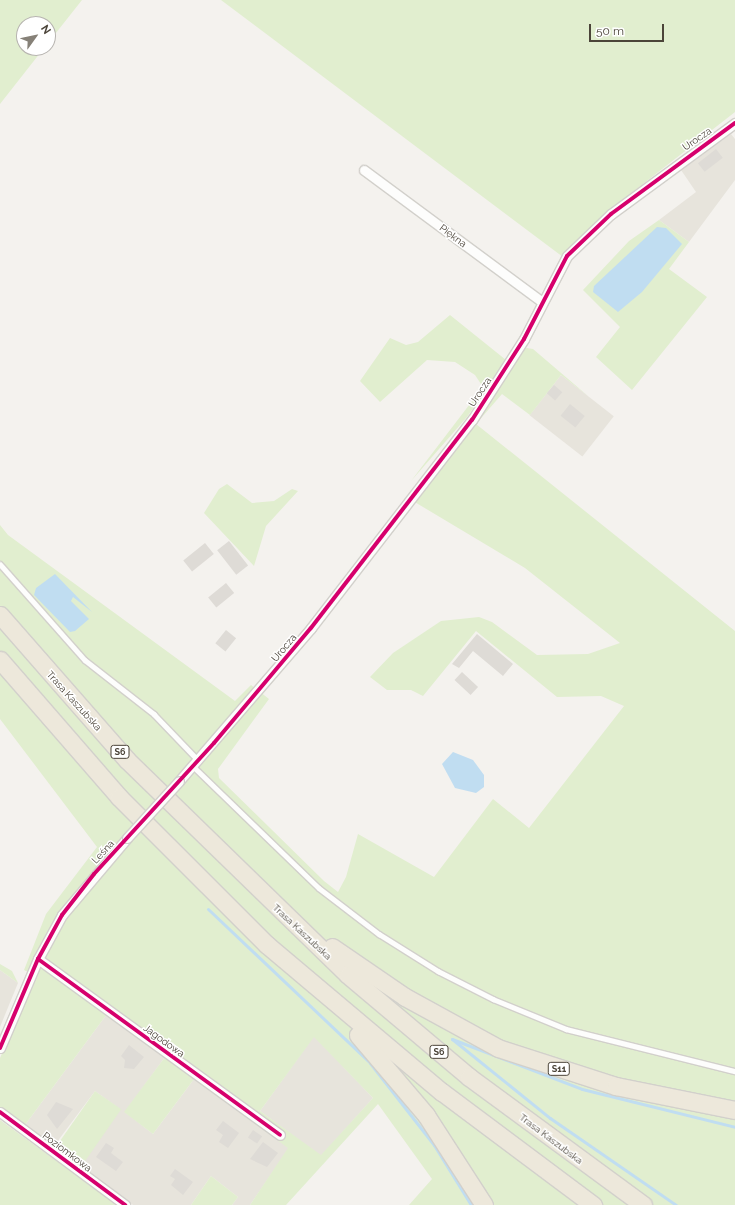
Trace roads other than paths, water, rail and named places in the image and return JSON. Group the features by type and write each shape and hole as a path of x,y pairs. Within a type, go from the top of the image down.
{"highway":[{"name":"Trasa Kaszubska","path":"0,615 127,760 249,881 359,984 469,1077 643,1205"},
{"path":"0,660 119,797 292,968 406,1088 453,1152 484,1205"},
{"name":"S11","path":"249,881 372,976 498,1048 616,1086 735,1110"},
{"path":"292,968 460,1106 593,1205"}],"street":[{"name":"Urocza","path":"256,693 472,420 524,339 541,301 560,266 585,237 735,123"},
{"name":"Piękna","path":"364,170 541,301"},
{"name":"Leśna","path":"0,1048 38,959 74,898 256,693"},
{"name":"Jagodowa","path":"38,959 280,1135"},
{"name":"Poziomkowa","path":"0,1112 125,1205"}],"lane":[{"path":"0,564 85,660 154,714 195,763 319,888 379,934 438,971 493,999 566,1029 735,1071"}],"water":[{"path":"657,227 666,228 682,244 642,292 618,312 593,292 594,286"},
{"path":"55,574 92,612 73,597 71,601 89,619 75,631 70,632 34,595 36,588"},
{"path":"453,752 473,760 484,775 484,787 476,793 455,788 442,764"}],"waterway":[{"path":"208,909 370,1063 434,1145 471,1205"},
{"path":"452,1039 582,1089 735,1127"},
{"path":"452,1039 550,1118 676,1205"}]}
